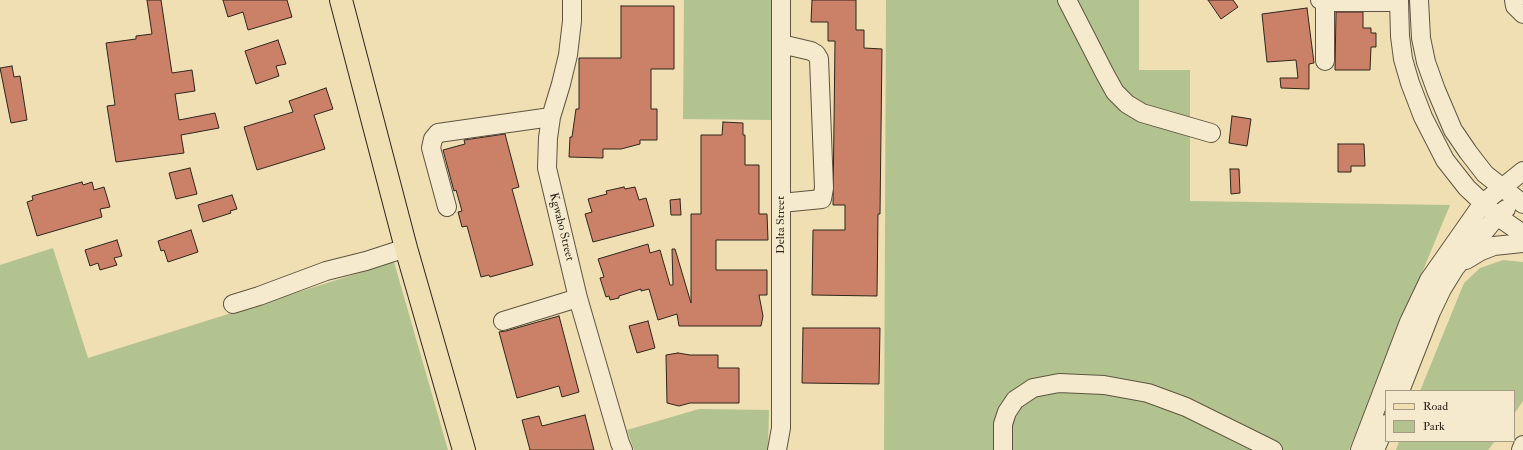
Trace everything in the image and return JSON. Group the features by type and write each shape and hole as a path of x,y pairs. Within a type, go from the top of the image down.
{"main road":[{"path":"341,0 406,248 464,450"}],"street":[{"name":"Kgwabo Street","path":"572,0 572,21 568,55 551,117 548,138 547,168 578,298 623,450"},
{"name":"Delta Street","path":"776,450 781,428 781,0"},
{"path":"1067,0 1108,80 1115,92 1127,104 1142,113 1211,133"},
{"path":"1400,390 1442,289 1455,268 1497,216 1521,199 1502,188 1485,174 1453,130 1426,62 1421,38 1419,0"},
{"path":"1514,0 1515,6 1523,14"},
{"path":"1325,61 1322,1 1399,1 1400,36 1403,59 1410,83 1423,117 1445,160 1467,188 1497,216 1523,234"},
{"path":"781,44 811,51 816,54 819,59 824,188 822,199 781,204"},
{"path":"447,207 431,148 433,139 438,132 551,117"},
{"path":"1360,450 1416,304 1429,280 1483,203 1523,171"},
{"path":"1455,268 1481,251 1494,246 1523,243"},
{"path":"233,304 326,271 366,262 406,248"},
{"path":"504,321 578,298"},
{"path":"1003,450 1003,424 1007,412 1015,400 1033,388 1059,384 1104,385 1148,393 1186,407 1273,450"},
{"path":"1375,450 1385,426"},
{"path":"1520,450 1523,445"}],"green space":[{"path":"684,0 772,0 771,120 683,119"},
{"path":"886,0 1139,0 1139,70 1190,70 1190,201 1450,205 1349,450 884,450"},
{"path":"53,248 88,358 394,262 448,450 0,450 0,265"},
{"path":"1503,260 1523,262 1523,401 1515,413 1515,390 1420,390 1464,283 1480,268"},
{"path":"699,409 769,410 768,450 634,450 627,430"},
{"path":"1399,442 1494,442 1488,450 1396,450"}],"building":[{"path":"147,0 161,0 172,73 192,70 195,91 175,94 179,120 215,113 219,128 181,135 184,153 116,162 107,106 115,105 106,43 136,39 136,36 152,34"},
{"path":"223,0 287,0 292,17 248,30 243,12 228,17"},
{"path":"812,0 856,0 856,30 864,30 864,48 882,49 880,214 878,214 877,296 812,295 813,230 845,230 845,205 833,205 835,41 828,41 828,22 811,22"},
{"path":"1208,0 1233,0 1238,7 1221,19"},
{"path":"621,6 674,6 674,69 651,69 651,109 657,109 657,140 640,140 640,144 621,149 603,149 603,158 569,157 570,137 572,137 576,109 579,109 579,58 621,58"},
{"path":"1307,8 1314,63 1309,64 1309,89 1281,88 1280,78 1298,78 1296,60 1267,62 1262,14"},
{"path":"1336,12 1363,12 1363,28 1371,28 1371,33 1376,33 1376,47 1371,47 1370,70 1335,70"},
{"path":"278,40 286,64 276,66 279,76 256,84 245,51"},
{"path":"12,66 14,77 20,76 27,120 11,123 0,68"},
{"path":"326,88 333,109 314,115 325,149 257,170 244,127 293,112 289,101"},
{"path":"1232,116 1251,119 1247,146 1229,143"},
{"path":"723,122 743,123 743,135 745,135 745,165 759,165 759,214 767,214 768,240 716,240 716,270 767,270 767,295 759,295 763,316 761,326 679,326 677,314 658,320 649,289 641,291 641,289 610,300 609,296 606,297 600,278 604,277 598,259 648,244 650,253 660,250 670,285 673,285 672,249 675,249 691,303 691,214 701,214 701,135 722,135"},
{"path":"505,134 519,187 512,189 533,265 490,277 489,275 481,277 467,226 462,227 458,212 462,211 456,190 454,191 443,150 465,144 464,140"},
{"path":"1338,144 1364,144 1365,166 1351,166 1351,172 1338,172"},
{"path":"190,168 197,194 176,199 169,173"},
{"path":"1230,169 1239,169 1240,193 1231,194"},
{"path":"82,182 83,185 92,182 94,190 104,187 110,207 100,209 102,217 37,236 27,202 33,200 32,196"},
{"path":"624,187 625,189 635,187 639,200 646,198 654,226 593,242 585,214 592,212 588,199 607,194 606,191"},
{"path":"232,195 237,209 230,211 231,213 203,222 198,205"},
{"path":"680,199 681,215 671,215 670,200"},
{"path":"191,230 198,252 168,262 164,250 161,251 158,241"},
{"path":"117,240 122,256 114,258 117,265 100,270 98,263 90,266 85,250"},
{"path":"559,316 579,392 562,397 559,386 517,398 499,332"},
{"path":"648,321 655,348 637,353 629,326"},
{"path":"803,328 880,328 879,384 802,383"},
{"path":"678,353 690,355 718,355 718,368 739,368 739,403 690,403 679,406 667,403 666,355"},
{"path":"585,415 594,450 530,450 522,420 539,416 542,426"}]}
